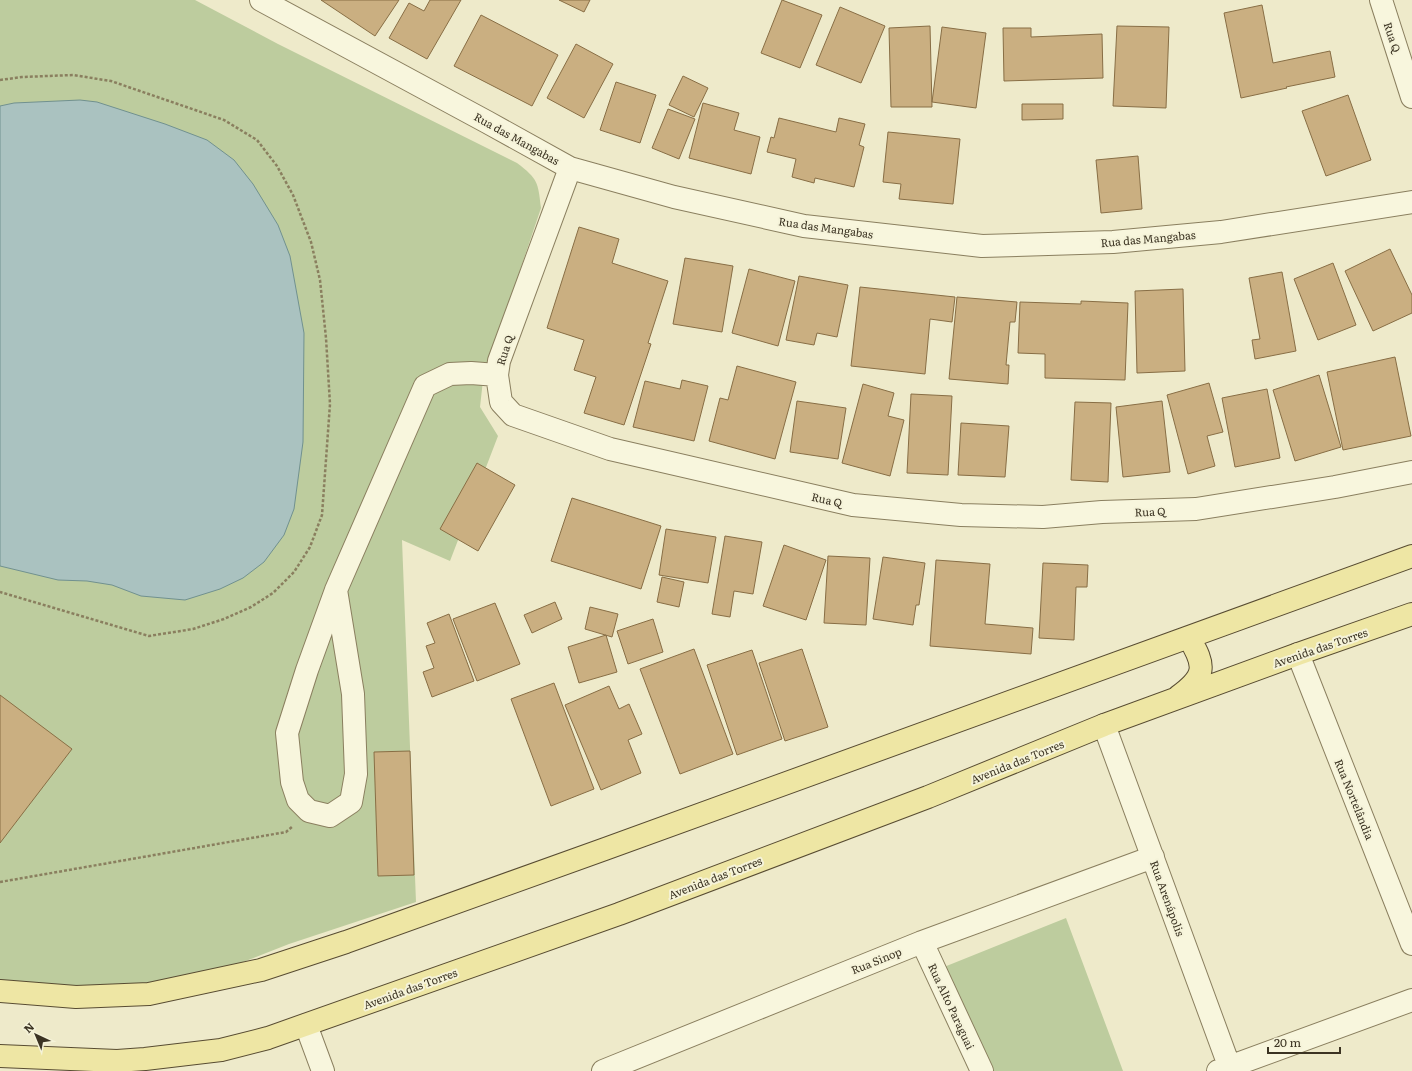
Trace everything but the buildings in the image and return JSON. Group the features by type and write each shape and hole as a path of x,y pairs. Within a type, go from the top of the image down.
{"main road":[{"path":"0,991 76,997 149,994 260,970 346,942 605,849 1412,556"},
{"name":"Avenida das Torres","path":"0,1056 102,1060 145,1059 221,1050 268,1038 619,914 928,797 1104,725 1412,614"},
{"path":"1175,700 1191,687 1201,671 1199,654 1189,638"}],"street":[{"name":"Rua das Mangabas","path":"261,0 570,168 674,197 804,226 982,246 1113,242 1214,232 1412,202"},
{"name":"Rua Q","path":"1381,0 1412,97"},
{"name":"Rua Q","path":"570,168 499,361 497,375 501,402 513,415 534,423 610,449 853,505 961,515 1043,516 1102,512 1196,509 1335,488 1412,472"},
{"path":"336,590 353,694 356,774 350,802 330,816 309,811 298,800 292,782 287,733 307,670 336,590 424,386 450,374 471,373 497,375"},
{"name":"Rua Nortelândia","path":"1298,654 1412,944"},
{"name":"Rua Arenápolis","path":"1104,725 1153,857 1226,1070"},
{"name":"Rua Sinop","path":"603,1071 922,942 1153,857"},
{"name":"Rua Alto Paraguai","path":"922,942 982,1071"},
{"path":"1226,1070 1412,1000"},
{"path":"306,1025 324,1071"}],"path":[{"path":"0,80 22,77 73,75 111,81 224,120 257,140 277,166 293,195 311,242 320,280 326,338 330,404 322,515 310,547 294,572 273,593 251,606 224,619 193,629 149,636 0,592"},
{"path":"0,882 286,832 309,811"}],"green space":[{"path":"0,0 195,0 278,44 517,163 533,177 539,192 541,208 483,380 480,407 498,436 450,561 402,540 416,902 289,944 238,964 155,985 71,990 0,984"},
{"path":"1066,918 1123,1071 993,1071 944,967"}],"water":[{"path":"80,100 97,102 165,124 207,140 234,160 253,184 278,225 290,256 304,333 303,442 294,509 284,535 264,562 243,578 220,589 185,600 141,596 112,585 87,581 58,580 0,566 0,106 14,103"}]}
